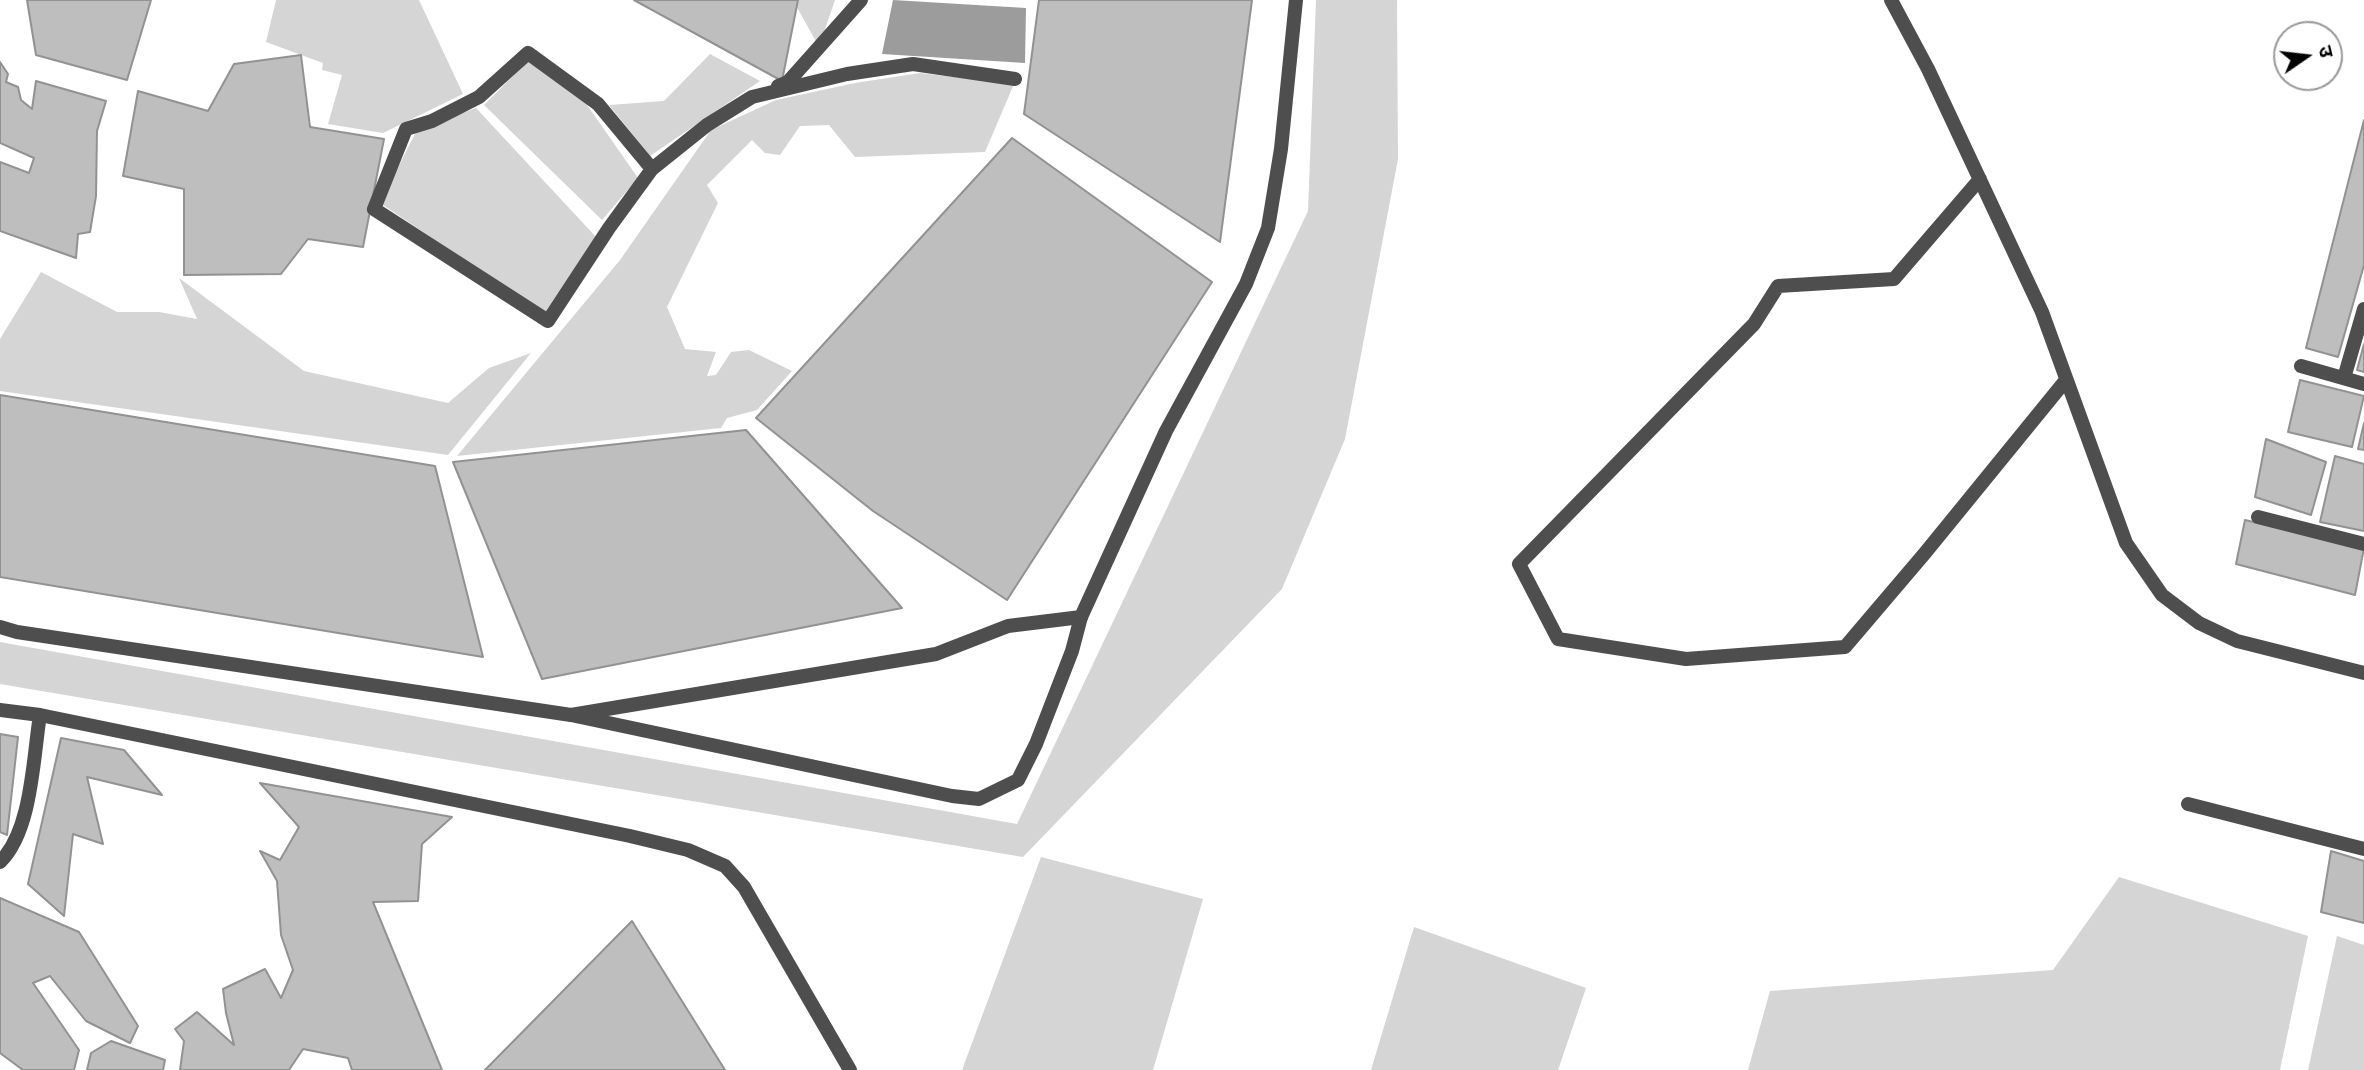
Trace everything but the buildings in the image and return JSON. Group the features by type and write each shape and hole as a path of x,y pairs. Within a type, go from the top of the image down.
{"street":[{"path":"652,169 598,104 528,52 479,97 432,121 406,129 374,209 548,321 609,228 652,169 707,125 751,97 788,82 861,0"},
{"path":"0,627 17,632 571,715 952,796 979,799 1018,780 1045,721 1072,651 1081,617 1166,431 1246,285 1268,228 1281,149 1296,0"},
{"path":"1891,0 1928,68 2042,312 2126,543 2162,595 2199,623 2237,641 2364,673"},
{"path":"751,97 846,74 913,64 1015,79"},
{"path":"1980,179 1894,279 1778,286 1754,324 1518,564 1558,639 1686,659 1845,647 2066,380"},
{"path":"2344,378 2364,309"},
{"path":"2301,366 2364,384"},
{"path":"2258,517 2364,544"},
{"path":"571,715 936,654 1008,626 1081,617"},
{"path":"0,710 40,715 688,850 725,866 744,887 850,1070"},
{"path":"0,862 24,823 40,715"},
{"path":"2188,804 2364,849"}],"shaded area":[{"path":"276,0 419,0 463,94 383,133 328,124 342,75 322,70 323,63 266,42"},
{"path":"793,0 835,0 819,47"},
{"path":"893,0 1026,8 1025,63 882,54"},
{"path":"1316,0 1397,0 1398,159 1345,439 1282,589 1023,857 0,684 0,642 1017,824 1308,211"},
{"path":"710,54 760,81 650,156 609,105 664,101"},
{"path":"528,61 585,102 638,178 602,220 484,105"},
{"path":"920,73 1014,84 985,152 855,157 829,125 800,126 780,155 765,153 752,140 707,185 718,203 667,307 685,349 716,352 707,376 716,375 731,352 749,350 792,371 757,410 727,418 721,428 457,456 620,260 711,130 776,100 855,83"},
{"path":"476,108 596,237 549,316 380,203 417,130"},
{"path":"41,272 117,312 159,312 197,319 179,278 304,371 448,403 489,368 531,353 448,455 0,391 0,339"},
{"path":"1041,857 1203,899 1153,1070 962,1070"},
{"path":"2119,877 2308,936 2280,1070 1748,1070 1770,991 2053,970"},
{"path":"1414,927 1586,988 1558,1070 1371,1070"},
{"path":"2337,936 2364,945 2364,1070 2308,1070"}]}
